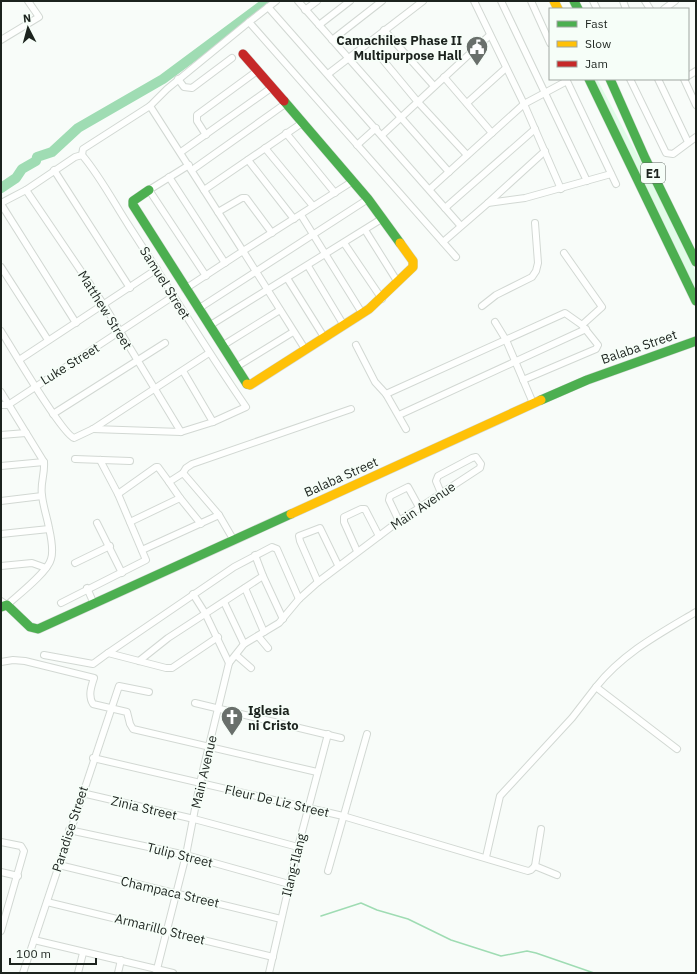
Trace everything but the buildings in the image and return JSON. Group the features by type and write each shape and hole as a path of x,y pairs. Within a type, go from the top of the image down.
{"main road":[{"path":"149,190 132,203 245,382 250,385 382,299 414,264 383,218 368,199 243,54"},
{"name":"E1","path":"589,80 696,301"},
{"name":"E1","path":"610,80 645,158 696,262"},
{"name":"Balaba Street","path":"3,604 24,623 34,629 94,604 141,580 533,403 634,362 676,350 696,341"}],"street":[{"path":"1,40 39,17 28,1"},
{"path":"76,323 1,204 26,190 75,157 83,157 82,149 150,106 178,79 276,1"},
{"path":"298,1 449,172"},
{"path":"305,10 317,1"},
{"path":"319,25 350,1"},
{"path":"332,40 382,1"},
{"path":"328,74 423,1"},
{"path":"474,1 524,104 561,188"},
{"path":"501,1 587,181"},
{"path":"532,1 549,41"},
{"path":"268,7 430,189 460,225"},
{"path":"249,22 456,257"},
{"path":"384,30 434,86"},
{"path":"382,135 490,34"},
{"path":"178,79 184,87 192,88 232,58"},
{"path":"383,60 417,101 467,155"},
{"path":"467,104 506,68"},
{"path":"206,134 197,121 197,115 257,71"},
{"path":"444,76 492,133"},
{"path":"430,189 524,104 567,80 616,184"},
{"path":"630,80 666,153 673,154 696,137"},
{"path":"658,80 688,142"},
{"path":"684,80 696,105"},
{"path":"181,152 271,88"},
{"path":"206,276 149,190 190,167 285,104"},
{"path":"150,106 181,152 305,349"},
{"path":"204,190 302,123"},
{"path":"357,145 376,128"},
{"path":"445,208 535,129"},
{"path":"286,133 335,193"},
{"path":"266,148 313,206"},
{"path":"443,242 460,225 488,203 545,151"},
{"name":"Samuel Street","path":"83,157 157,269 172,297 246,407 213,422"},
{"path":"248,160 294,219"},
{"path":"54,170 130,288"},
{"path":"488,203 513,201 611,174"},
{"path":"169,178 225,263"},
{"path":"185,289 353,181"},
{"name":"Matthew Street","path":"26,190 104,305 181,432"},
{"path":"218,212 242,198 246,198 272,233"},
{"path":"198,309 368,199"},
{"path":"300,215 362,313"},
{"path":"209,326 308,266 383,218"},
{"path":"482,306 496,295 532,276 536,271 538,263 535,223"},
{"path":"365,230 397,282"},
{"path":"344,243 382,299"},
{"path":"398,415 515,362 584,327 602,307 564,253"},
{"path":"308,266 343,324"},
{"path":"1,267 48,340"},
{"path":"19,360 157,269"},
{"path":"288,278 324,337"},
{"name":"Luke Street","path":"8,405 36,385 120,333 172,297"},
{"path":"222,346 280,310"},
{"path":"386,394 565,313 584,327 598,347 523,380"},
{"path":"495,322 506,340 533,403"},
{"path":"1,331 53,414 70,436 77,438 209,353"},
{"path":"236,367 293,332"},
{"path":"53,414 166,343"},
{"path":"356,345 375,382 386,394 406,429"},
{"path":"93,429 181,432 213,422 183,371"},
{"path":"1,392 44,462 45,471 41,487 52,554 51,560 46,568 28,587 3,604"},
{"path":"1,405 8,405"},
{"path":"169,482 183,473 186,468 192,464 351,409"},
{"path":"1,435 26,433"},
{"name":"Main Avenue","path":"156,971 165,930 186,855 200,783 229,663 244,644 283,619 299,600 338,566 399,521 480,468 481,462 477,458 473,458 438,476 436,481 441,493"},
{"path":"75,459 130,461"},
{"path":"61,603 87,588 145,562 142,550 118,494 100,460"},
{"path":"1,466 44,462"},
{"path":"118,494 156,466 201,524"},
{"path":"183,473 219,515 233,539"},
{"name":"Main Avenue","path":"399,521 389,500 390,496 410,488 419,508"},
{"path":"1,501 42,496"},
{"path":"130,522 180,498"},
{"path":"357,551 344,522 344,517 361,508 364,509 379,536"},
{"path":"142,550 219,515"},
{"path":"97,523 110,546 122,573"},
{"path":"318,582 299,538 302,534 318,528 322,530 338,566"},
{"path":"1,534 49,529"},
{"path":"75,563 110,546"},
{"path":"44,655 93,664 193,594 254,555 272,547 276,548 299,600"},
{"path":"254,555 283,619"},
{"path":"1,566 32,563 46,568"},
{"path":"140,661 168,638 263,576"},
{"path":"87,588 94,604"},
{"path":"244,588 264,632"},
{"path":"193,594 218,637 229,663"},
{"path":"224,602 244,644"},
{"path":"486,858 500,796 572,718 611,669 636,649 696,612"},
{"path":"258,636 268,648"},
{"path":"108,653 166,668 172,668 218,637"},
{"path":"236,655 252,668"},
{"path":"1,662 12,660 25,661 94,678 90,700 93,704 127,712 133,729 317,772"},
{"name":"Paradise Street","path":"23,973 69,830 118,686 150,692"},
{"path":"596,687 677,749"},
{"path":"195,703 340,738"},
{"name":"Ilang-Ilang","path":"269,973 298,847 328,734"},
{"path":"328,871 367,734"},
{"name":"Fleur De Liz Street","path":"93,758 343,816 528,871 535,866"},
{"name":"Zinia Street","path":"82,793 194,819 298,847"},
{"path":"541,829 535,866 557,875"},
{"name":"Tulip Street","path":"69,830 186,855 289,884"},
{"path":"1,842 21,846 23,848 18,876 4,909 1,931"},
{"name":"Champaca Street","path":"59,865 281,919"},
{"path":"1,872 18,876"},
{"name":"Armarillo Street","path":"47,902 273,957"},
{"path":"34,940 83,953 121,960 156,971 173,973"},
{"path":"78,973 83,953"},
{"path":"118,973 121,960"}],"green space":[{"path":"592,80 598,80 664,205 696,272 696,297"}],"waterway":[{"path":"1,188 16,178 22,169 36,161 37,157 52,152 78,128 163,79 268,1"},
{"path":"321,916 361,903 377,910 408,919 451,940 501,956 527,951 594,973"}],"traffic: fast":[{"path":"574,1 578,8"},
{"path":"589,80 696,301"},
{"path":"610,80 645,158 696,262"},
{"path":"284,101 368,199 400,243"},
{"path":"149,190 133,201 133,205 247,384"},
{"path":"541,400 587,380 696,341"},
{"path":"1,607 7,605 30,627 38,629 291,514"}],"traffic: slow":[{"path":"554,1 558,8"},
{"path":"247,384 250,385 369,309 413,267 413,261 400,243"},
{"path":"291,514 541,400"}],"traffic: jam":[{"path":"243,54 284,101"}],"place":[{"name":"Camachiles Phase II Multipurpose Hall","path":"477,66"},
{"name":"Iglesia ni Cristo","path":"232,736"}]}
